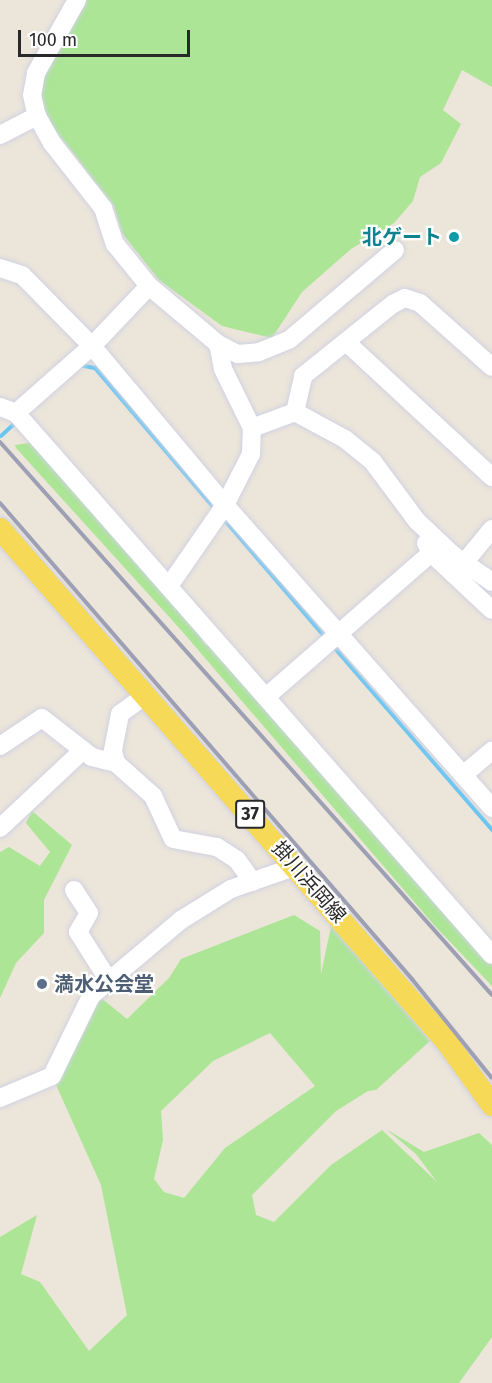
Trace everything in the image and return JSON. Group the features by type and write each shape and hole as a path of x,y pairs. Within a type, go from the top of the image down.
{"main road":[{"name":"掛川浜岡線","path":"0,529 297,866 446,1041 492,1105"}],"street":[{"path":"77,0 36,73 32,95 37,116 52,143 103,208 115,244 149,286 218,344 238,354 259,352 289,340 395,250"},
{"path":"0,135 37,116"},
{"path":"0,268 22,275 92,346 225,505 492,808"},
{"path":"149,286 92,346 15,415 169,586 492,955"},
{"path":"295,412 303,376 405,298 420,303 492,367"},
{"path":"346,342 492,477"},
{"path":"169,586 225,505 251,454 252,428 223,369 218,344"},
{"path":"252,428 295,412 345,439 373,462 417,521 464,563 492,582"},
{"path":"417,521 430,553 492,610"},
{"path":"464,563 492,529"},
{"path":"266,697 430,553"},
{"path":"116,763 113,752 120,714 146,695"},
{"path":"0,746 42,718 92,757 116,763 153,796 173,839 217,847 237,860 253,882"},
{"path":"0,828 83,750"},
{"path":"463,776 492,750"},
{"path":"0,1098 52,1077 78,1016 91,996 181,920 231,889 297,866"},
{"path":"74,890 89,913 78,932 109,981"}],"green space":[{"path":"87,0 492,0 492,87 462,70 443,110 461,124 441,163 420,177 413,201 394,223 351,249 302,292 272,338 222,326 159,280 122,233 114,206 43,114 38,97 40,74"},
{"path":"29,443 62,473 205,634 201,638 205,645 212,641 492,962 492,986 434,925 181,630 15,445"},
{"path":"32,811 72,845 44,900 44,933 16,963 0,998 0,852 9,847 40,866 50,852 26,823"},
{"path":"294,915 320,931 321,974 332,922 430,1041 376,1090 368,1091 336,1111 252,1195 256,1215 274,1222 331,1165 382,1130 437,1182 416,1154 386,1129 424,1152 479,1133 492,1145 492,1337 459,1383 0,1383 0,1237 37,1215 21,1274 40,1282 89,1351 127,1315 101,1185 52,1076 95,993 127,1019 169,978 181,959","holes":["270,1033 315,1086 225,1148 184,1198 164,1192 154,1179 163,1140 161,1111 213,1061"]}],"waterway":[{"path":"79,365 95,368 215,509"},
{"path":"1,436 16,422"},
{"path":"222,517 325,637"},
{"path":"332,645 492,830"}],"railway":[{"path":"0,442 492,995"},
{"path":"0,503 412,979 492,1078"}],"place":[{"name":"北ゲート","path":"454,237"},
{"name":"満水公会堂","path":"42,984"}]}
